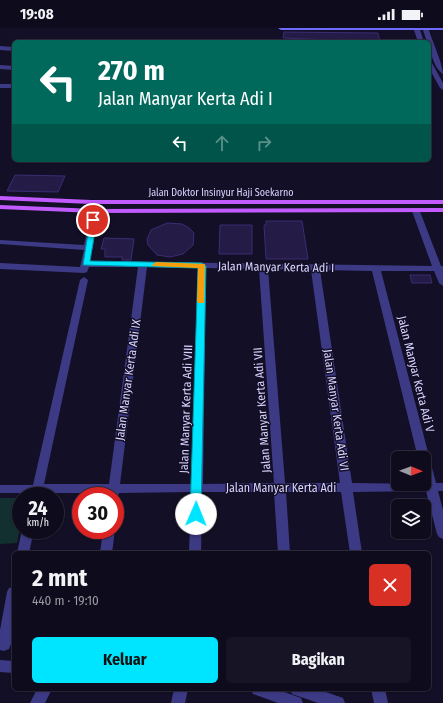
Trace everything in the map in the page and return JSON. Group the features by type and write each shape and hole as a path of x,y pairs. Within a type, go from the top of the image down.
{"main road":[{"path":"281,28 441,29"},
{"name":"Jalan Doktor Insinyur Haji Soekarno","path":"0,198 91,202 443,202"},
{"path":"413,202 416,211"},
{"path":"425,202 428,210"},
{"name":"Jalan Doktor Insinyur Haji Soekarno","path":"0,207 95,211 443,210"}],"street":[{"path":"421,40 422,29"},
{"path":"422,29 427,40"},
{"path":"0,48 12,49"},
{"path":"431,48 443,72"},
{"path":"1,68 12,67"},
{"path":"431,67 443,88"},
{"path":"0,86 12,86"},
{"path":"0,266 84,270 95,211"},
{"path":"416,211 441,269 443,283"},
{"path":"0,242 88,248"},
{"name":"Jalan Manyar Kerta Adi I","path":"86,264 441,269"},
{"name":"Jalan Manyar Kerta Adi IX","path":"114,487 143,265"},
{"name":"Jalan Manyar Kerta Adi VIII","path":"195,551 202,266"},
{"name":"Jalan Manyar Kerta Adi VII","path":"263,266 284,551"},
{"name":"Jalan Manyar Kerta Adi VI","path":"315,267 356,551"},
{"name":"Jalan Manyar Kerta Adi V","path":"376,268 437,487 443,534"},
{"path":"38,487 54,409 84,280"},
{"name":"Jalan Manyar Kerta Adi","path":"124,491 196,488 437,487"},
{"name":"Jalan Manyar Kerta Adi","path":"0,489 12,490"},
{"path":"23,551 26,539"},
{"path":"106,551 108,539"},
{"path":"4,645 12,603"},
{"path":"0,666 12,667"},
{"path":"38,703 44,691"},
{"path":"178,703 181,691"},
{"path":"263,691 296,703"},
{"path":"303,691 338,703"},
{"path":"378,691 381,703"}],"green space":[{"path":"0,498 12,498 12,539 18,539 17,543 0,544"}],"building":[{"path":"284,32 378,33 380,40 332,40 283,38"},
{"path":"15,175 65,176 58,192 7,191"},
{"path":"266,221 302,221 308,259 266,259 264,225 266,225"},
{"path":"167,223 182,224 194,233 193,245 183,254 170,257 157,255 148,245 147,239 151,230"},
{"path":"220,225 252,225 252,254 219,254"},
{"path":"104,238 134,239 131,260 122,260 122,257 105,257 105,249 101,249"},
{"path":"410,275 430,275 432,283 412,283"}],"slow traffic":[{"path":"156,265 202,266 201,301"}],"route":[{"path":"93,220 86,264 202,266 200,399 196,514"}]}
